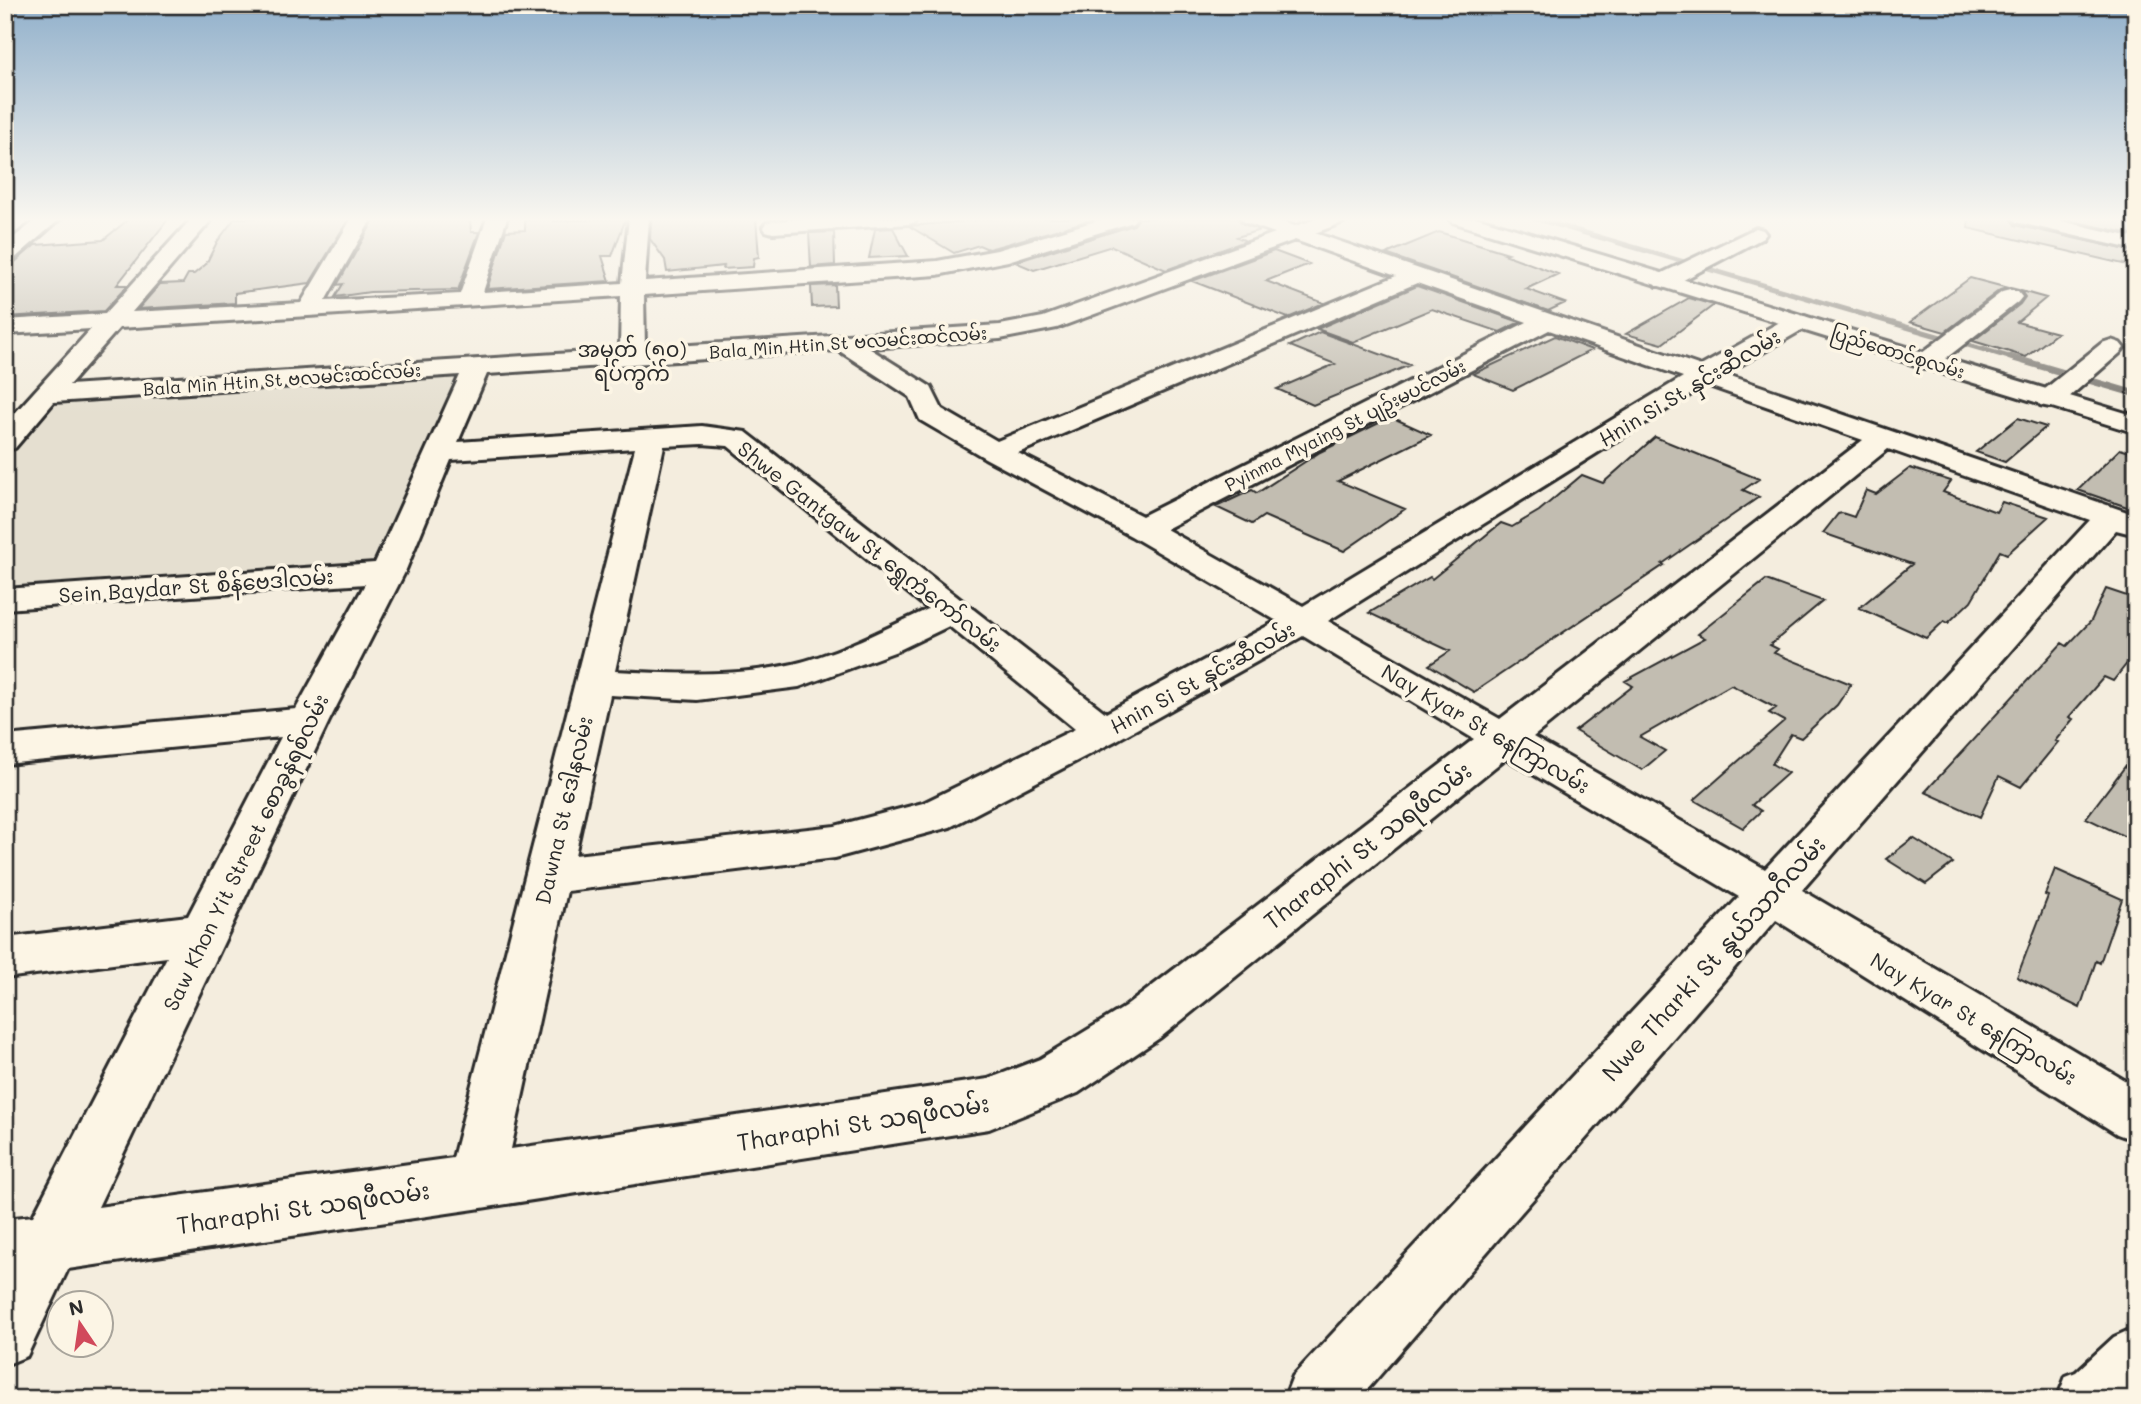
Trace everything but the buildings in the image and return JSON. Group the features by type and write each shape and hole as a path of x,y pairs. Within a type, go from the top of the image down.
{"street":[{"path":"5,442 144,284"},
{"path":"309,309 324,284"},
{"path":"469,300 475,284"},
{"path":"632,355 634,284"},
{"path":"5,327 724,284"},
{"name":"Bala Min Htin St ဗလမင်းထင်လမ်း","path":"46,395 1000,332 1048,323 1155,284"},
{"path":"995,452 1398,284"},
{"path":"1442,284 2123,522"},
{"name":"ပြည်ထောင်စုလမ်း","path":"1672,284 2136,425"},
{"path":"1927,361 2010,297"},
{"name":"Pyinma Myaing St ပျဥ်းမပင်လမ်း","path":"1142,529 1548,321"},
{"name":"Hnin Si St နှင်းဆီလမ်း","path":"547,876 835,842 935,816 1103,731 1303,621 1704,375 1798,322"},
{"name":"Nay Kyar St နေကြာလမ်း","path":"842,342 922,393 930,414 995,452 1142,529 1303,621 1771,894 2136,1116"},
{"path":"2050,399 2111,348"},
{"name":"Saw Khon Yit Street စောခွန်ရစ်လမ်း","path":"5,1334 53,1242 309,721 388,572 477,366"},
{"name":"Shwe Gantgaw St ရွှေကံကော်လမ်း","path":"442,452 702,435 736,438 1103,731"},
{"name":"Dawna St ဒေါနလမ်း","path":"475,1182 652,438"},
{"name":"Tharaphi St သရဖီလမ်း","path":"5,1249 475,1182 989,1104 1059,1076 1143,1022 1884,438"},
{"name":"Nwe Tharki St နွယ်သာဂီလမ်း","path":"1316,1399 1771,894 2123,522"},
{"name":"Sein Baydar St စိန်ဗေဒါလမ်း","path":"5,599 388,572"},
{"path":"593,682 697,688 799,675 884,643 953,611"},
{"path":"5,750 309,721"},
{"path":"5,958 204,933"},
{"path":"2089,1399 2099,1395 2136,1359"}],"shaded area":[{"path":"466,373 374,561 5,589 5,455 53,399"}],"waterway":[{"path":"1758,284 2016,359"},
{"path":"2010,357 2136,394"}],"district":[{"name":"အမှတ် (၅၀) ရပ်ကွက်","path":"632,360"}]}
